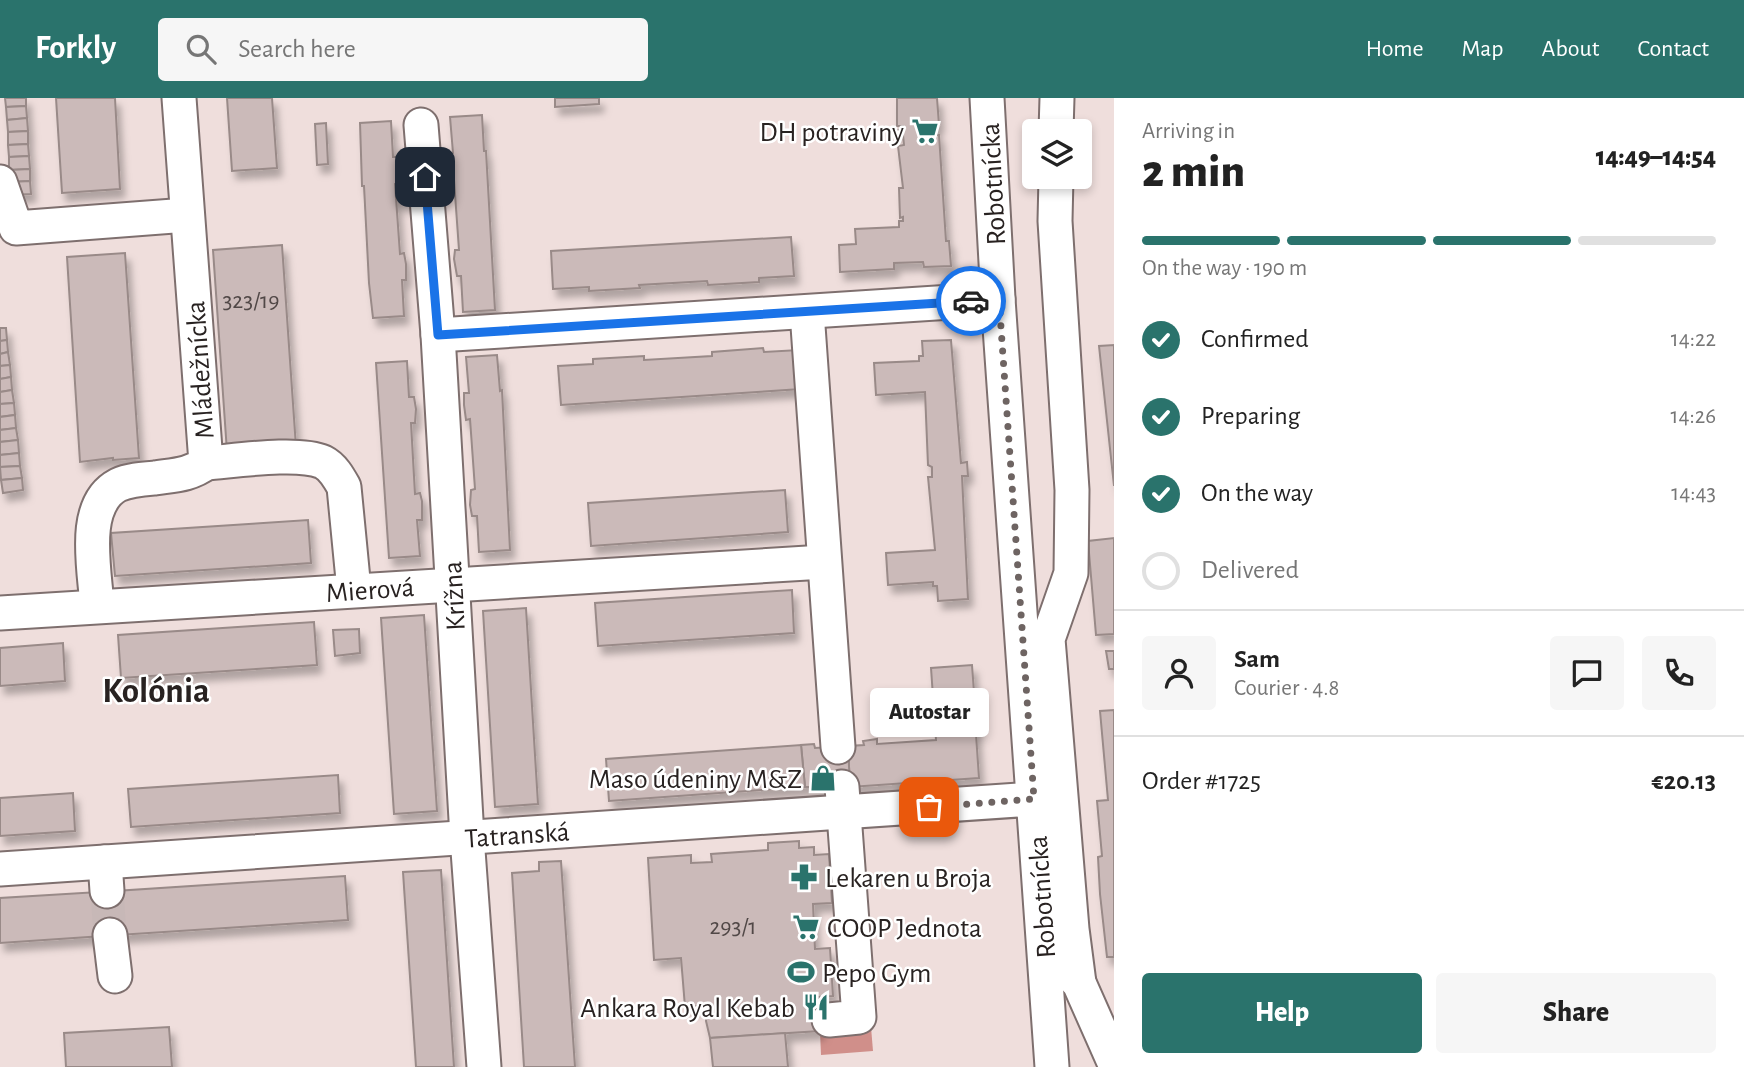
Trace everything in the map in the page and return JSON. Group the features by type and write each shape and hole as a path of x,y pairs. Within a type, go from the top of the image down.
{"street":[{"name":"Mládežnícka","path":"97,606 92,535 96,513 107,494 118,485 129,481 194,472 206,463 179,98"},
{"name":"Robotnícka","path":"987,98 999,299 1036,637 1034,799 1052,1067"},
{"path":"1056,119 1057,98"},
{"name":"Krížna","path":"421,125 438,335 467,837 484,1067"},
{"path":"0,182 16,228 187,215"},
{"path":"1056,189 1055,221 1072,477 1071,573 1036,637 1079,983"},
{"path":"438,335 999,299"},
{"path":"807,312 838,747"},
{"path":"206,463 304,457 324,463 337,474 344,487 354,590"},
{"name":"Mierová","path":"0,613 824,562"},
{"path":"829,1020 859,1017 843,799"},
{"name":"Tatranská","path":"0,869 106,877 467,837 563,831 843,799 1034,799"},
{"path":"1072,929 1044,948 1079,983 1114,1062"},
{"path":"110,936 115,976"}],"shaded area":[{"path":"871,1027 873,1051 821,1055 820,1031"}],"building":[{"path":"5,98 26,98 26,106 6,107"},
{"path":"56,98 115,98 120,189 62,193"},
{"path":"227,98 272,98 277,168 232,171"},
{"path":"555,98 599,98 599,104 555,107"},
{"path":"897,98 937,98 939,125 936,125 936,135 939,135 946,241 949,241 951,266 924,267 923,262 894,263 894,269 840,272 839,245 856,244 855,229 899,227 899,221 903,221 903,217 900,218 899,188 903,188 898,146 904,145 903,135 897,135 896,130 903,130 903,126 897,126"},
{"path":"26,106 27,118 7,120 6,107"},
{"path":"482,115 495,310 463,312 461,276 457,276 454,259 455,250 459,250 454,180 450,180 448,166 448,154 453,153 450,117"},
{"path":"27,118 28,131 8,132 7,120"},
{"path":"391,121 393,157 398,157 400,169 399,183 395,184 400,254 404,253 406,264 406,280 402,280 404,316 373,318 362,186 360,123"},
{"path":"326,123 328,164 317,165 315,124"},
{"path":"28,131 28,144 8,145 8,132"},
{"path":"28,144 29,156 9,157 8,145"},
{"path":"29,156 30,169 9,170 9,157"},
{"path":"30,169 30,181 10,182 9,170"},
{"path":"30,181 31,194 11,195 10,182"},
{"path":"791,237 794,276 759,278 759,282 708,285 707,281 589,291 589,287 553,289 551,251"},
{"path":"282,245 296,447 227,452 213,250"},
{"path":"125,253 139,458 80,462 67,257"},
{"path":"0,328 6,328 7,340 0,341"},
{"path":"7,340 8,352 0,354 0,341"},
{"path":"951,340 961,463 967,462 968,476 962,476 968,599 938,601 937,586 933,586 933,582 888,585 886,553 935,550 928,477 932,477 932,467 928,465 925,392 876,395 874,363 919,361 919,356 923,356 922,341"},
{"path":"1114,345 1114,486 1099,346"},
{"path":"763,348 764,352 799,350 801,389 561,405 558,366 593,364 593,359 644,356 644,360 712,356 712,352"},
{"path":"8,352 10,365 0,366 0,354"},
{"path":"497,355 500,391 502,390 510,550 479,552 477,516 472,516 470,505 471,490 475,489 470,419 466,420 464,405 464,393 469,393 466,357"},
{"path":"407,361 409,397 414,397 416,409 415,423 411,423 415,494 420,493 422,501 422,520 417,520 420,556 389,558 376,363"},
{"path":"10,365 11,377 0,379 0,366"},
{"path":"11,377 12,390 0,392 0,379"},
{"path":"12,390 14,403 0,404 0,392"},
{"path":"14,403 15,415 0,417 0,404"},
{"path":"15,415 16,428 0,430 0,417"},
{"path":"16,428 18,440 0,442 0,430"},
{"path":"18,440 19,453 0,455 0,442"},
{"path":"19,453 20,466 0,467 0,455"},
{"path":"20,466 22,478 1,480 0,467"},
{"path":"22,478 23,490 3,493 1,480"},
{"path":"785,490 788,532 591,546 588,503"},
{"path":"308,520 311,563 115,576 111,533"},
{"path":"1114,538 1114,634 1096,635 1088,541"},
{"path":"792,590 794,633 598,646 595,603"},
{"path":"526,608 538,804 495,807 483,611"},
{"path":"424,615 437,811 394,814 381,618"},
{"path":"314,622 317,665 121,678 118,635"},
{"path":"359,629 360,653 335,656 333,630"},
{"path":"63,643 65,681 0,686 0,648"},
{"path":"1106,651 1114,651 1114,669 1109,669"},
{"path":"972,665 974,692 978,692 979,705 974,705 979,778 850,787 848,746 864,745 863,741 877,739 877,744 936,740 931,668"},
{"path":"1114,710 1114,957 1107,957 1100,894 1098,857 1102,856 1097,801 1108,800 1100,711"},
{"path":"814,744 815,748 848,746 850,787 805,787 801,745"},
{"path":"801,745 805,787 609,801 606,759"},
{"path":"338,775 340,813 131,827 128,789"},
{"path":"73,793 75,831 0,836 0,798"},
{"path":"799,841 799,848 814,847 814,855 829,854 832,903 813,904 815,949 830,948 833,996 819,997 820,1031 710,1038 706,1021 708,1005 685,1007 681,958 654,960 648,858 691,855 691,863 712,862 711,854 768,850 768,843"},
{"path":"561,861 575,1067 524,1067 512,873 539,871 539,862"},
{"path":"441,870 454,1067 416,1067 403,872"},
{"path":"345,876 348,920 118,935 115,891"},
{"path":"115,891 118,935 0,943 0,898"},
{"path":"169,1027 172,1067 66,1067 64,1033"},
{"path":"785,1033 788,1067 713,1067 710,1038"}],"tunnel":[{"path":"107,891 110,935"}],"way so far":[{"path":"929,807 1034,799 999,299 971,301"}],"place":[{"name":"DH potraviny","path":"925,131"},
{"name":"Maso údeniny M&Z","path":"823,778"},
{"name":"Autostar","path":"929,807"},
{"name":"Lekaren u Broja","path":"804,877"},
{"name":"COOP Jednota","path":"806,927"},
{"name":"Pepo Gym","path":"801,972"},
{"name":"Ankara Royal Kebab","path":"816,1007"}],"district":[{"name":"Kolónia","path":"156,690"}],"route":[{"path":"425,177 438,335 971,301"}]}
